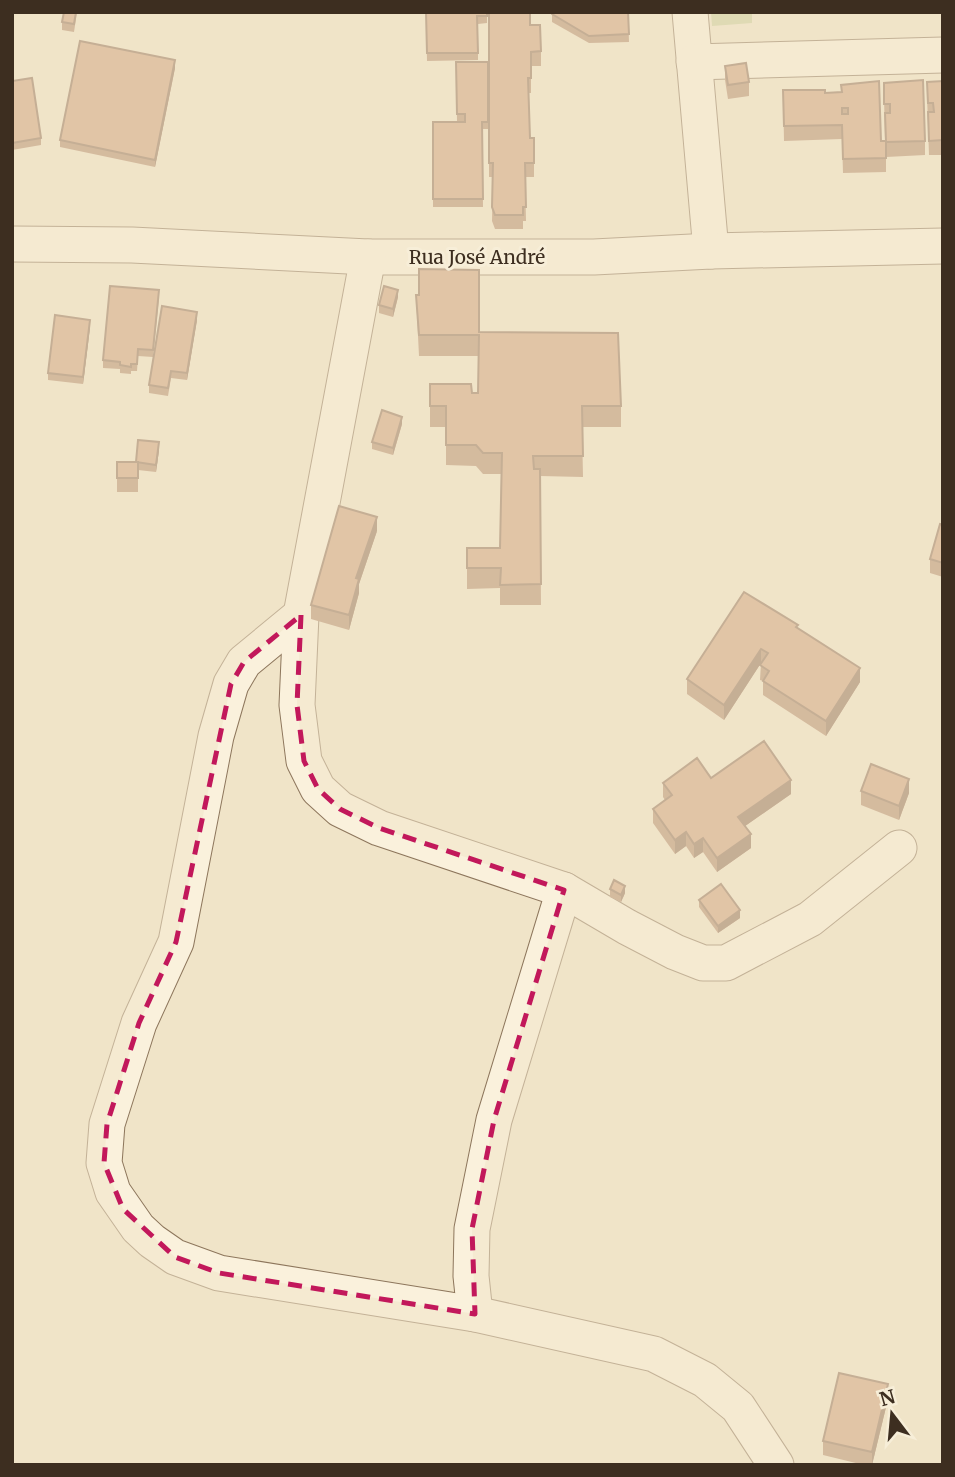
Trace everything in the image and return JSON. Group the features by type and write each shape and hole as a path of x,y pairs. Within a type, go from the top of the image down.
{"street":[{"path":"690,12 711,251"},
{"path":"694,62 943,55"},
{"name":"Rua José André","path":"12,244 132,245 368,257 594,257 711,251 943,246"},
{"path":"368,257 301,615 297,705 304,761 318,789 340,809 379,828 564,890 675,952 703,963 726,963 810,919 899,848"},
{"path":"301,615 244,662 230,684 216,736 176,942 139,1023 107,1124 104,1163 113,1192 123,1209 152,1241 175,1257 219,1273 475,1314 654,1354 705,1380 738,1408 776,1465"},
{"path":"475,1314 471,1276 472,1228 494,1119 564,890"}],"highlighted area":[{"path":"301,615 297,705 304,761 318,789 340,809 379,828 564,890 494,1120 472,1229 475,1314 219,1273 175,1257 123,1209 104,1163 107,1124 139,1023 176,942 231,684 244,662"}],"green space":[{"path":"711,12 752,12 752,23 712,26"}],"building":[{"path":"64,12 76,12 74,24 62,22"},
{"path":"426,12 487,12 487,16 477,16 478,53 427,53"},
{"path":"489,12 530,12 530,25 540,25 541,51 531,52 531,78 528,78 530,138 534,138 534,163 525,163 526,207 523,207 523,215 495,215 492,207 493,163 489,163"},
{"path":"552,12 628,12 629,34 589,36"},
{"path":"80,41 175,60 155,160 60,140"},
{"path":"456,62 488,62 488,122 482,122 483,199 433,199 433,122 465,122 465,114 457,114"},
{"path":"746,63 749,82 728,85 725,66"},
{"path":"32,78 41,138 12,143 12,81"},
{"path":"923,80 925,141 886,142 886,158 843,159 842,125 784,126 783,90 842,92 841,85 879,81 881,141 886,141 885,113 890,113 890,104 884,104 884,83","holes":["842,108 848,108 848,114 842,114"]},
{"path":"943,81 943,140 929,141 928,112 934,112 933,103 928,103 927,82"},
{"path":"419,269 479,270 479,332 618,333 621,406 582,406 583,456 533,456 534,469 540,469 541,584 500,585 501,568 467,568 467,548 500,548 502,453 483,453 476,445 446,445 446,406 430,406 430,384 471,384 472,393 478,393 479,335 419,335 416,295 419,295"},
{"path":"110,286 159,290 153,350 138,349 137,364 131,364 131,367 120,365 120,362 103,360"},
{"path":"384,286 398,290 393,309 379,305"},
{"path":"162,306 197,312 187,373 171,371 168,388 149,385"},
{"path":"55,315 90,320 83,377 48,373"},
{"path":"382,410 402,417 393,448 372,442"},
{"path":"138,440 159,442 156,465 136,462"},
{"path":"117,462 138,462 138,478 117,478"},
{"path":"339,506 377,517 356,578 359,579 349,615 311,605"},
{"path":"940,524 943,525 943,563 930,559"},
{"path":"744,592 860,668 826,721 763,681 769,671 760,665 768,653 761,649 724,705 687,679"},
{"path":"764,741 791,780 738,817 751,834 717,858 703,838 694,844 686,832 675,840 653,809 672,795 663,783 697,758 711,778"},
{"path":"871,764 909,779 899,806 861,791"},
{"path":"614,880 625,886 621,895 610,889"},
{"path":"721,884 740,910 718,926 699,900"},
{"path":"839,1373 888,1384 872,1452 823,1441"}]}
